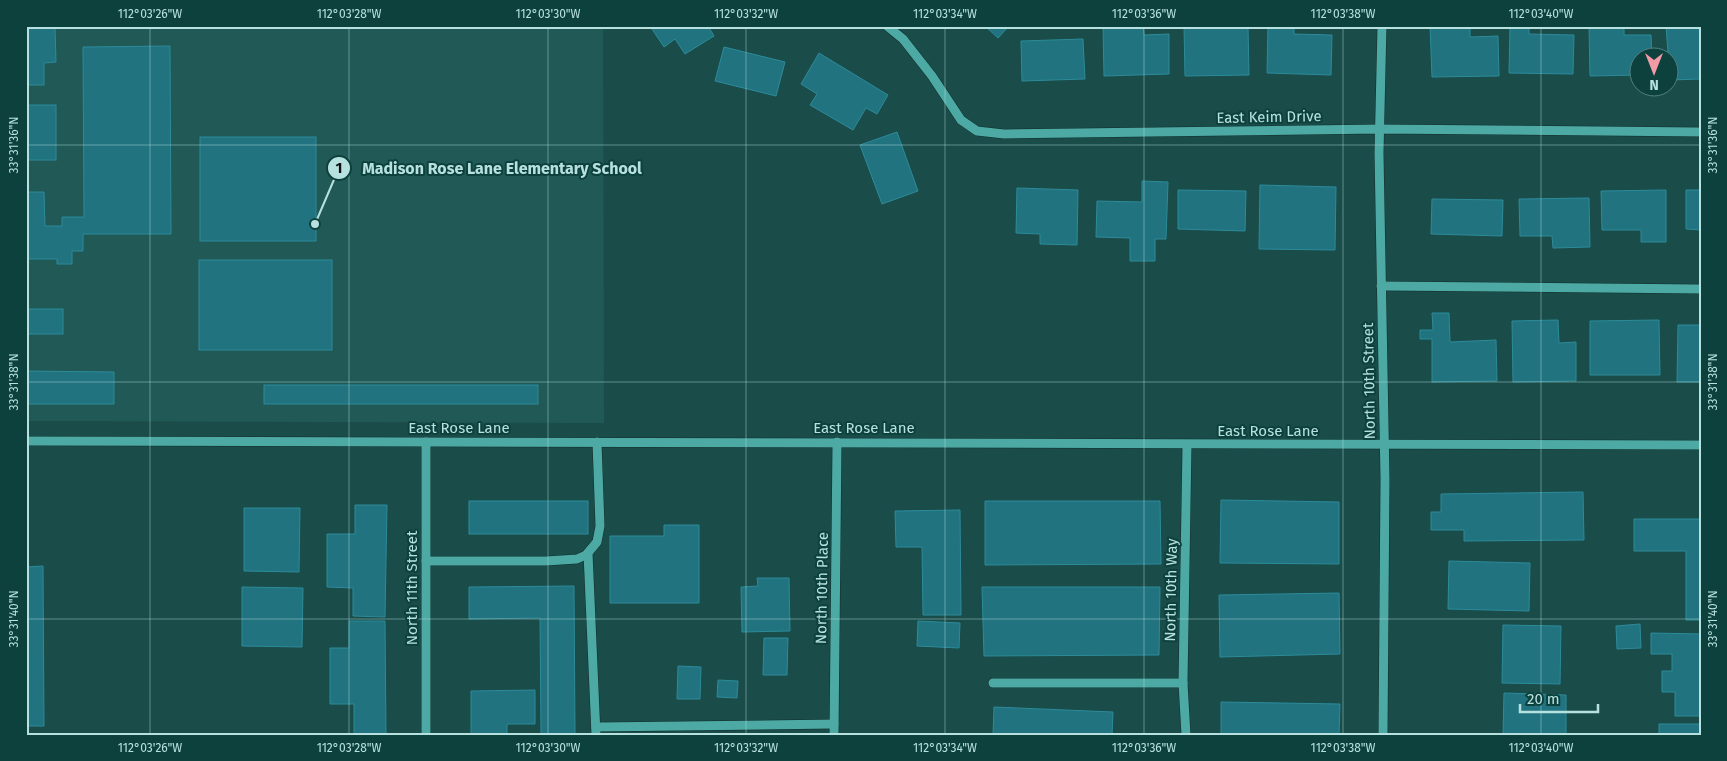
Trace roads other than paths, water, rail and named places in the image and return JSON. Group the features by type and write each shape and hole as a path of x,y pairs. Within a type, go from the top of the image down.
{"street":[{"name":"East Keim Drive","path":"887,26 904,39 961,120 977,131 1004,134 1379,129 1701,132"},
{"name":"North 10th Street","path":"1382,26 1379,129 1384,446 1383,735"},
{"path":"1381,286 1701,289"},
{"name":"East Rose Lane","path":"26,440 837,442 1384,446 1701,445"},
{"name":"North 11th Street","path":"426,442 426,735"},
{"path":"426,561 546,561 577,559 588,553 597,542 600,526 597,442"},
{"name":"North 10th Place","path":"834,735 837,442"},
{"name":"North 10th Way","path":"1186,735 1183,683 1187,445"},
{"path":"588,553 596,731 834,724"},
{"path":"993,683 1183,683"}],"place":[{"name":"Madison Rose Lane Elementary School","path":"315,224"}]}
